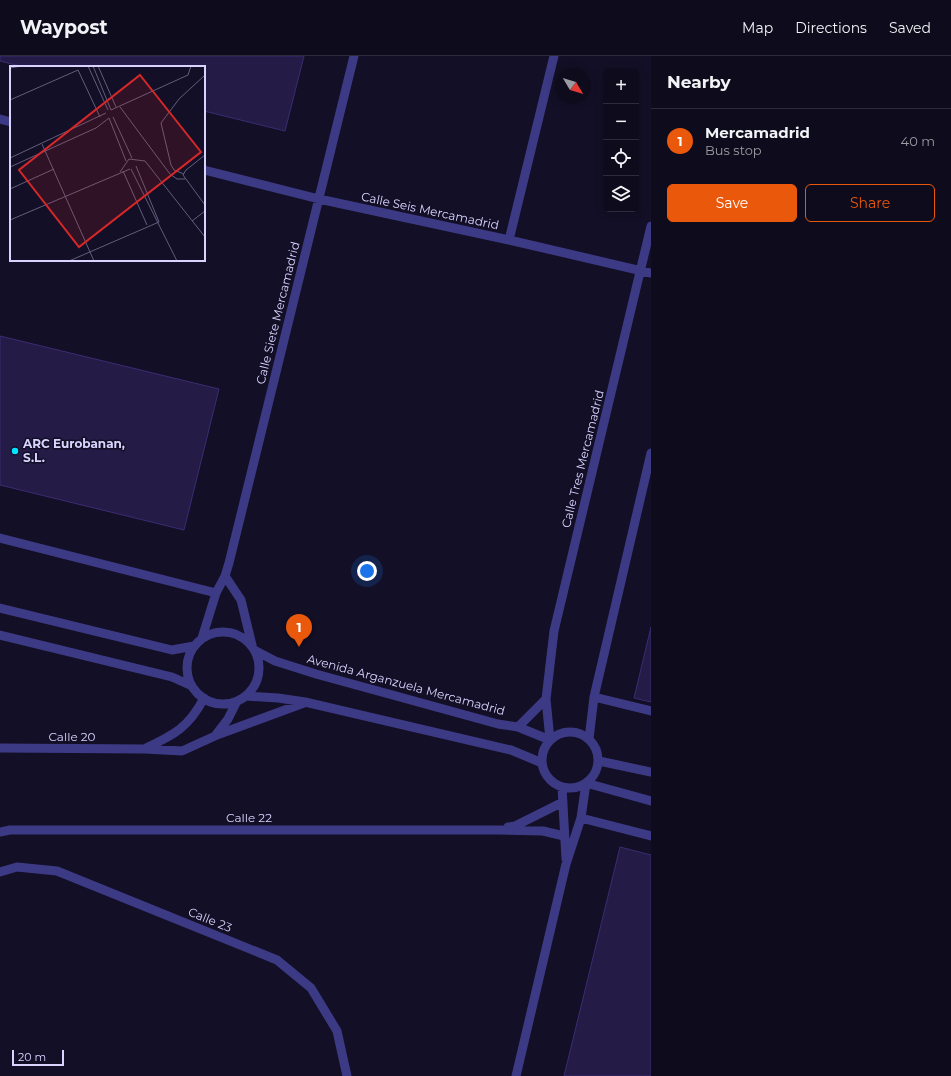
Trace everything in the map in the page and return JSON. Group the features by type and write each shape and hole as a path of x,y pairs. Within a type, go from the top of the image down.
{"lane":[{"name":"Calle Siete Mercamadrid","path":"202,638 216,593 225,576 229,564 354,56"},
{"path":"509,240 554,56"},
{"path":"0,120 10,122"},
{"name":"Calle Seis Mercamadrid","path":"205,170 319,199 509,240 651,273"},
{"name":"Calle Tres Mercamadrid","path":"550,740 546,699 554,631 651,226"},
{"path":"589,739 594,696 651,453"},
{"path":"0,538 216,593"},
{"path":"225,576 241,600 260,666 258,677 254,687 246,696 228,704 220,704 204,698 197,693 192,686 188,676 187,665 189,655 194,646 202,638 219,631 228,632 238,634 246,639 254,648"},
{"path":"0,608 172,650 194,646"},
{"path":"0,635 172,677 192,686"},
{"name":"Avenida Arganzuela Mercamadrid","path":"254,648 275,661 316,674 498,724 518,727 550,740"},
{"path":"246,696 278,698 305,702 511,750 542,763"},
{"path":"594,696 651,711"},
{"path":"145,749 168,738 185,726 204,698"},
{"path":"518,727 546,699"},
{"path":"215,736 228,719 237,701"},
{"name":"Calle 20","path":"0,748 145,749 182,751 215,736 305,702"},
{"path":"565,732 582,734 589,739 598,753 599,761 597,770 592,778 579,787 562,787 554,783 544,771 542,763 542,754 550,740 565,732"},
{"path":"599,761 651,772"},
{"path":"586,783 651,801"},
{"path":"516,1076 566,864 581,818 586,783"},
{"path":"562,787 566,864"},
{"name":"Calle 22","path":"497,830 515,826 563,802"},
{"path":"581,818 651,836"},
{"name":"Calle 22","path":"0,832 10,830 497,830 544,832 564,836"},
{"name":"Calle 23","path":"0,872 17,867 56,871 278,960 311,988 337,1031 347,1076"}],"building":[{"path":"0,56 304,56 285,131 205,111 205,66 20,66 0,61"},
{"path":"0,336 219,389 184,530 0,485"},
{"path":"651,627 651,702 634,698"},
{"path":"620,847 651,855 651,1076 564,1076"}],"place":[{"name":"ARC Eurobanan, S.L.","path":"15,451"},
{"name":"Mercamadrid","path":"299,647"}]}
